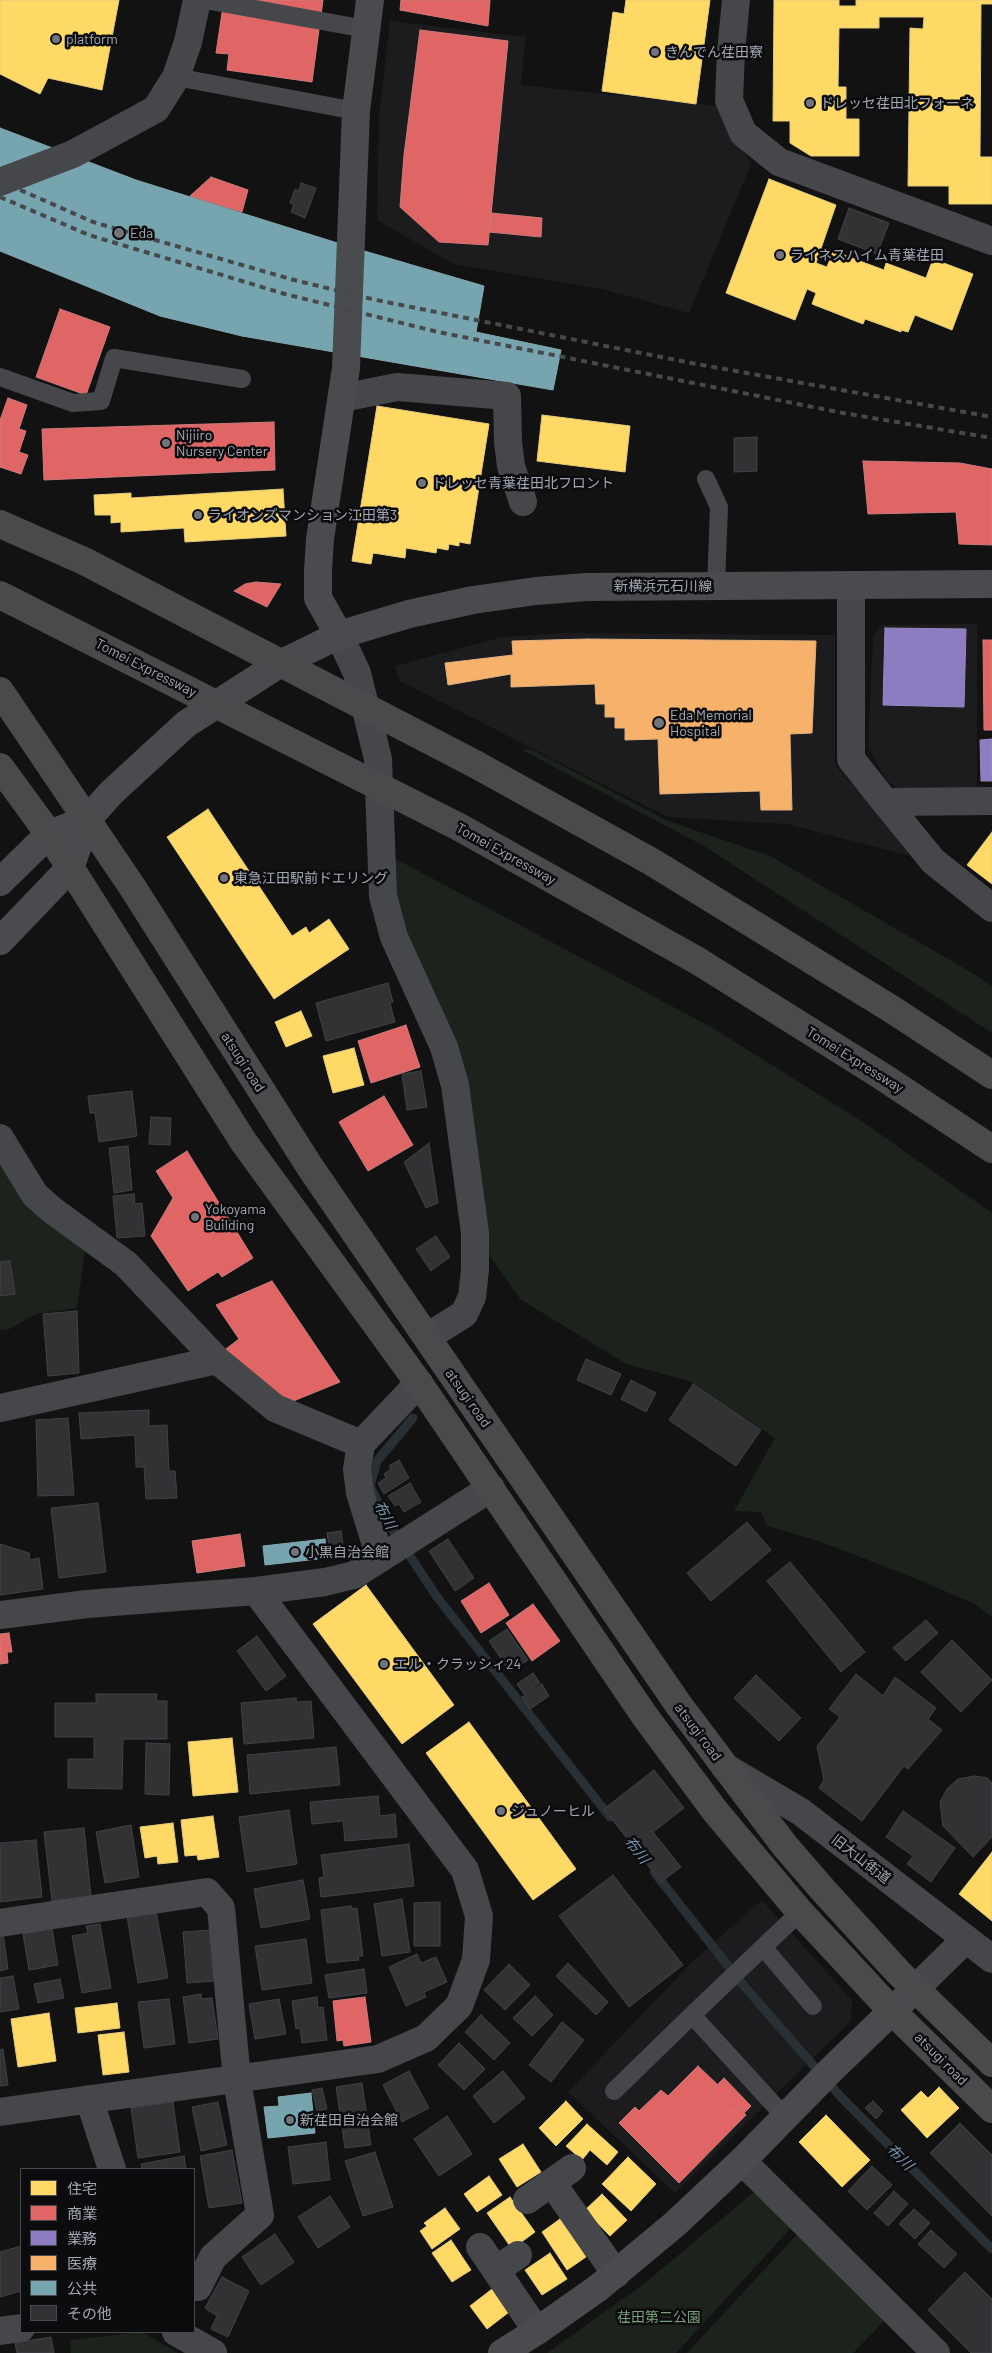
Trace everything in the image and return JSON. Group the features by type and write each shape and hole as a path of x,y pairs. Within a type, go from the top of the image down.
{"highway":[{"path":"0,524 84,561 475,764 652,862 892,1010 992,1075"},
{"name":"Tomei Expressway","path":"0,595 459,827 698,961 880,1075 992,1149"},
{"name":"atsugi road","path":"0,691 87,820 310,1166 678,1704 785,1846 824,1892 898,1972 992,2063"},
{"name":"atsugi road","path":"0,767 48,834 243,1141 426,1394 644,1715 715,1811 800,1912 892,2011 992,2109"}],"street":[{"path":"0,182 73,154 156,109 176,77 188,42 197,0"},
{"path":"370,0 356,111 347,355 320,539 318,598 339,635 357,673 378,759 383,896 394,937 444,1047 455,1085 475,1232 475,1270 472,1297 464,1314 427,1338"},
{"path":"736,0 731,52 730,100 743,133 779,162 992,241"},
{"path":"342,398 397,387 508,396 510,466 523,502"},
{"name":"新横浜元石川線","path":"87,820 111,793 186,724 276,666 339,635 409,614 473,600 536,591 587,587 992,584"},
{"path":"851,585 851,759 932,861 992,908"},
{"path":"885,802 992,801"},
{"path":"0,882 48,834 87,820"},
{"path":"0,941 70,868 87,820"},
{"path":"0,1138 35,1194 52,1210 126,1264 217,1360 275,1408 360,1444"},
{"path":"0,1408 217,1360"},
{"path":"383,1557 360,1493 357,1469 360,1444 387,1419 426,1394"},
{"path":"0,1616 87,1604 256,1590 325,1582 354,1574 491,1488"},
{"path":"0,2112 378,2059 426,2038 458,2006 476,1960 479,1916 465,1870 256,1590"},
{"name":"旧大山街道","path":"725,1767 801,1812 992,1959"},
{"path":"0,1923 207,1892 221,1908 237,2080 260,2214 204,2256 198,2287"},
{"path":"502,2353 537,2331 616,2274 675,2224 742,2161 832,2069 966,1939"},
{"path":"89,2099 112,2168"},
{"path":"742,2161 936,2353"},
{"path":"527,2200 562,2175 616,2274"},
{"path":"480,2247 537,2331"},
{"path":"496,2270 518,2255"},
{"path":"0,2331 20,2328"},
{"path":"178,2333 213,2353"}],"lane":[{"path":"205,0 366,29"},
{"path":"176,77 356,111"},
{"path":"0,377 73,403 101,401 114,358 242,380"},
{"path":"706,479 719,507 716,585"},
{"path":"614,2091 800,1912"},
{"path":"763,1947 813,2006"},
{"path":"692,2016 785,2117"}],"shaded area":[{"path":"390,21 526,37 521,85 718,106 751,164 689,313 602,289 454,264 377,220 379,116"},
{"path":"977,624 977,791 908,795 886,780 868,747 873,637 881,625"},
{"name":"Eda Memorial Hospital","path":"565,633 835,635 835,765 868,802 910,856 787,824 667,817 400,681 395,666 502,637"},
{"path":"762,1900 852,2000 851,2021 675,2193 568,2092 692,1962"}],"green space":[{"path":"531,749 668,821 770,856 974,974 992,986 992,1033 704,846 522,750"},
{"path":"396,859 711,1027 866,1124 992,1213 992,1617 975,1604 924,1582 822,1542 767,1526 761,1512 734,1511 775,1438 690,1381 626,1364 520,1299 485,1249 404,940 392,863"},
{"path":"0,1165 12,1184 43,1221 77,1241 85,1251 77,1308 36,1314 9,1329 0,1330"},
{"name":"荏田第二公園","path":"754,2192 792,2227 676,2353 547,2353 645,2283"},
{"path":"801,2230 887,2318 853,2353 687,2353"},
{"path":"144,2333 178,2353 71,2353 70,2340"}],"building: 住宅":[{"name":"platform","path":"0,0 119,0 102,90 48,78 40,94 0,74"},
{"name":"きんでん荏田寮","path":"626,0 710,0 696,104 602,91 613,12 624,14"},
{"name":"ドレッセ荏田北フォーネ","path":"774,0 839,0 839,6 856,6 856,0 992,0 992,4 981,4 980,157 992,157 992,204 949,204 949,186 908,186 910,28 923,29 924,17 879,17 879,28 839,28 838,87 846,87 846,119 859,119 859,156 811,156 790,143 790,121 773,121"},
{"name":"ライネスハイム青葉荏田","path":"769,179 836,205 816,263 827,267 833,251 884,270 886,263 926,278 933,259 973,274 952,330 915,315 908,332 901,330 901,332 865,319 863,324 812,304 816,293 807,289 795,320 726,293"},
{"name":"ドレッセ青葉荏田北フロント","path":"377,406 489,424 470,544 459,542 459,546 449,544 448,550 437,548 436,553 406,548 405,558 373,553 371,564 352,561"},
{"path":"542,415 630,426 625,472 537,461"},
{"name":"ライオンズマンション江田第3","path":"283,489 286,536 185,542 184,528 121,532 121,522 111,523 111,515 95,515 94,495 131,493 131,498"},
{"name":"東急江田駅前ドエリング","path":"208,809 292,936 306,927 309,933 329,919 349,949 274,999 167,837"},
{"path":"992,832 992,884 967,865"},
{"path":"301,1011 312,1036 286,1047 275,1022"},
{"path":"354,1048 364,1085 333,1093 323,1056"},
{"name":"エル・クラッシィ24","path":"366,1585 454,1705 402,1744 313,1624"},
{"name":"ジュノーヒル","path":"469,1722 576,1869 533,1900 426,1753"},
{"path":"232,1738 238,1792 193,1796 188,1742"},
{"path":"213,1816 219,1857 198,1860 197,1855 185,1856 181,1820"},
{"path":"173,1823 178,1862 158,1864 157,1856 145,1858 140,1827"},
{"path":"992,1852 992,1921 959,1894"},
{"path":"117,2003 120,2028 78,2033 75,2008"},
{"path":"49,2013 56,2061 18,2067 11,2019"},
{"path":"124,2032 129,2072 103,2075 98,2035"},
{"path":"939,2087 959,2108 927,2138 901,2110 921,2091 928,2098"},
{"path":"566,2101 583,2119 556,2146 539,2128"},
{"path":"826,2115 870,2160 842,2187 799,2142"},
{"path":"587,2124 618,2152 607,2165 590,2150 582,2160 566,2146"},
{"path":"523,2144 541,2172 517,2187 499,2159"},
{"path":"628,2157 656,2184 631,2211 602,2184"},
{"path":"489,2176 502,2195 477,2212 464,2194"},
{"path":"602,2194 627,2220 610,2236 585,2210"},
{"path":"510,2197 535,2232 512,2249 487,2213"},
{"path":"445,2208 460,2229 432,2249 420,2231 427,2226 424,2223"},
{"path":"560,2219 586,2257 567,2270 542,2232"},
{"path":"451,2240 471,2270 452,2282 432,2253"},
{"path":"550,2253 567,2279 542,2295 525,2270"},
{"path":"496,2286 513,2309 487,2329 470,2306"}],"building: 商業":[{"path":"224,0 323,0 312,82 227,70 229,54 216,53"},
{"path":"401,0 490,0 488,26 400,10"},
{"path":"420,30 508,41 488,245 439,242 400,207 404,155"},
{"path":"211,177 248,190 242,212 190,196"},
{"path":"491,213 542,218 541,237 489,232"},
{"path":"60,309 110,327 86,395 36,377"},
{"path":"8,398 27,405 19,429 26,431 19,452 28,455 21,474 0,467 0,420"},
{"path":"274,422 275,470 44,480 42,429"},
{"path":"863,461 960,463 992,469 992,545 959,544 956,512 868,514"},
{"path":"256,582 281,584 267,607 234,591 245,584"},
{"path":"983,640 992,640 992,730 984,730"},
{"path":"406,1025 420,1067 371,1083 358,1041"},
{"path":"384,1096 413,1145 368,1171 339,1122"},
{"name":"Yokoyama Building","path":"187,1151 253,1258 222,1277 218,1272 188,1291 151,1236 173,1198 156,1171"},
{"path":"272,1281 340,1382 286,1404 222,1352 239,1339 216,1305"},
{"path":"240,1534 245,1566 197,1573 192,1541"},
{"path":"489,1583 509,1615 481,1633 461,1601"},
{"path":"533,1604 560,1641 532,1661 506,1623"},
{"path":"9,1633 12,1652 7,1652 8,1663 0,1664 0,1634"},
{"path":"365,1997 371,2042 344,2046 343,2040 337,2041 333,2001"},
{"path":"698,2066 718,2085 710,2092 731,2113 738,2106 746,2115 679,2183 619,2123 635,2107 639,2111 661,2090 668,2096"},
{"path":"724,2078 751,2106 744,2113 738,2106 731,2113 710,2092"}],"building: 業務":[{"path":"885,628 966,629 964,707 883,705"},
{"path":"992,739 992,781 981,781 980,740"}],"building: 医療":[{"path":"587,639 816,641 812,733 790,734 792,810 761,810 760,791 660,794 658,739 625,740 625,728 615,728 615,717 605,717 605,704 596,704 595,684 511,687 511,674 448,685 445,663 513,655 512,641"}],"building: 公共":[{"path":"0,128 136,180 344,245 484,286 476,332 561,350 553,390 242,336 160,316 0,251"},
{"name":"小黒自治会館","path":"325,1539 327,1558 265,1565 263,1546"},
{"name":"新荏田自治会館","path":"311,2093 315,2133 268,2138 264,2107 279,2106 278,2097"}],"building: その他":[{"path":"301,183 316,188 305,218 291,212 294,205 290,203 295,189 299,191"},
{"path":"849,208 889,223 877,254 838,239"},
{"path":"757,437 757,471 734,472 734,438"},
{"path":"388,983 393,1002 390,1003 395,1022 326,1041 316,1003"},
{"path":"421,1071 427,1107 407,1110 402,1074"},
{"path":"132,1091 137,1136 99,1142 95,1113 90,1113 88,1096"},
{"path":"151,1117 171,1118 170,1145 149,1144"},
{"path":"429,1143 438,1203 426,1208 404,1162"},
{"path":"128,1146 132,1190 114,1193 109,1148"},
{"path":"134,1194 135,1204 142,1203 145,1236 117,1238 113,1196"},
{"path":"436,1236 450,1257 431,1271 416,1249"},
{"path":"10,1261 15,1294 0,1296 0,1262"},
{"path":"77,1311 79,1373 48,1376 43,1314"},
{"path":"586,1359 621,1374 611,1395 577,1380"},
{"path":"631,1380 656,1393 646,1412 621,1399"},
{"path":"693,1384 761,1430 736,1466 669,1420"},
{"path":"149,1410 149,1426 167,1425 169,1471 175,1471 177,1498 146,1499 144,1467 136,1467 135,1435 81,1439 79,1413"},
{"path":"68,1418 74,1495 38,1496 36,1420"},
{"path":"399,1460 409,1478 384,1494 378,1483 386,1478 384,1474 391,1469 389,1466"},
{"path":"410,1483 421,1502 404,1512 399,1504 395,1506 388,1496"},
{"path":"98,1503 106,1572 59,1578 51,1508"},
{"path":"747,1522 771,1550 711,1601 687,1573"},
{"path":"341,1531 345,1557 331,1559 327,1533"},
{"path":"448,1539 474,1578 455,1591 429,1551"},
{"path":"0,1544 29,1553 30,1560 39,1558 43,1589 0,1595"},
{"path":"790,1562 865,1652 841,1672 767,1581"},
{"path":"926,1620 938,1633 906,1661 893,1648"},
{"path":"507,1629 528,1660 510,1672 489,1641"},
{"path":"257,1636 286,1676 266,1691 237,1651"},
{"path":"952,1640 992,1680 961,1712 921,1672"},
{"path":"533,1673 540,1683 524,1694 517,1684"},
{"path":"856,1674 883,1696 895,1677 936,1708 928,1719 942,1730 908,1769 904,1766 862,1821 819,1788 824,1780 817,1746 840,1717 829,1709"},
{"path":"756,1675 801,1718 779,1741 734,1698"},
{"path":"542,1684 549,1696 530,1709 522,1697"},
{"path":"96,1694 157,1694 156,1701 167,1701 167,1739 123,1739 122,1789 68,1788 68,1759 94,1759 94,1737 55,1737 55,1703 96,1703"},
{"path":"296,1698 297,1702 311,1701 314,1738 244,1744 241,1703"},
{"path":"146,1743 170,1744 169,1795 145,1794"},
{"path":"336,1747 340,1785 250,1794 247,1755"},
{"path":"654,1770 684,1808 653,1832 681,1867 661,1882 604,1809"},
{"path":"975,1776 987,1778 992,1783 992,1837 973,1857 943,1826 940,1802 947,1789 958,1779"},
{"path":"378,1796 380,1816 395,1814 397,1837 345,1841 343,1821 312,1824 310,1802"},
{"path":"289,1810 297,1864 247,1872 239,1817"},
{"path":"903,1811 955,1848 931,1882 907,1864 913,1856 886,1837"},
{"path":"131,1825 139,1877 105,1883 96,1832"},
{"path":"84,1828 91,1897 52,1901 44,1832"},
{"path":"36,1840 42,1897 0,1902 0,1843"},
{"path":"409,1844 414,1886 321,1897 319,1878 324,1877 321,1855"},
{"path":"613,1875 683,1965 629,2007 559,1916"},
{"path":"303,1880 310,1919 261,1928 254,1889"},
{"path":"402,1899 410,1952 382,1956 374,1904"},
{"path":"440,1902 440,1946 414,1946 414,1903"},
{"path":"351,1906 351,1909 357,1908 363,1956 358,1956 359,1960 327,1963 321,1910"},
{"path":"156,1911 168,1978 138,1983 127,1916"},
{"path":"100,1924 111,1988 82,1993 72,1936 88,1933 86,1926"},
{"path":"52,1928 58,1965 29,1970 23,1934"},
{"path":"210,1930 215,1981 187,1983 183,1932"},
{"path":"3,1933 8,1969 0,1971 0,1934"},
{"path":"306,1939 312,1983 262,1990 255,1946"},
{"path":"417,1954 421,1963 436,1957 447,1982 424,1992 426,1997 406,2006 389,1967"},
{"path":"568,1963 608,2002 596,2015 556,1976"},
{"path":"509,1964 530,1985 505,2010 484,1990"},
{"path":"364,1969 367,1993 329,1998 325,1975"},
{"path":"13,1976 19,2009 0,2012 0,1978"},
{"path":"60,1979 64,1998 38,2003 34,1984"},
{"path":"201,1994 201,1999 212,1998 218,2039 189,2043 183,1997"},
{"path":"535,1996 553,2015 532,2036 513,2018"},
{"path":"317,1997 318,2008 323,2007 327,2040 302,2043 300,2028 296,2029 292,2001"},
{"path":"169,1999 175,2044 144,2048 138,2002"},
{"path":"279,1999 286,2034 255,2039 249,2004"},
{"path":"481,2015 510,2043 494,2060 465,2032"},
{"path":"562,2022 584,2040 551,2082 529,2065"},
{"path":"459,2043 485,2069 464,2090 438,2065"},
{"path":"3,2049 8,2085 0,2086 0,2050"},
{"path":"409,2071 429,2108 402,2122 383,2085"},
{"path":"503,2071 525,2098 494,2123 473,2096"},
{"path":"362,2083 371,2145 345,2148 336,2087"},
{"path":"322,2088 327,2109 317,2111 312,2090"},
{"path":"873,2101 883,2111 876,2119 865,2108"},
{"path":"173,2102 180,2152 138,2158 131,2108"},
{"path":"218,2102 227,2145 201,2151 192,2107"},
{"path":"447,2116 472,2154 439,2176 414,2139"},
{"path":"960,2123 992,2155 992,2216 930,2153"},
{"path":"326,2142 330,2180 293,2184 288,2147"},
{"path":"232,2150 242,2203 209,2208 200,2156"},
{"path":"375,2152 393,2207 363,2216 345,2161"},
{"path":"184,2156 186,2168 142,2168 141,2164"},
{"path":"872,2166 892,2185 867,2210 848,2191"},
{"path":"894,2191 908,2204 888,2226 874,2213"},
{"path":"330,2196 350,2227 318,2248 298,2217"},
{"path":"914,2209 930,2223 915,2239 899,2224"},
{"path":"931,2230 957,2254 944,2268 918,2244"},
{"path":"275,2234 294,2262 261,2285 242,2257"},
{"path":"20,2246 20,2291 0,2297 0,2252"},
{"path":"965,2272 992,2299 992,2353 971,2353 928,2310"},
{"path":"222,2277 249,2291 228,2337 211,2329 217,2316 205,2308"},
{"path":"51,2337 54,2353 17,2353 15,2343"}],"waterway":[{"name":"布川","path":"413,1418 377,1461 370,1486 388,1523 437,1597 610,1817"},
{"name":"布川","path":"654,1872 744,1986 840,2096 992,2249"}],"railway":[{"path":"0,181 93,222 294,280 376,300 691,363 992,417"},
{"path":"0,197 89,235 285,294 438,332 843,413 992,438"}],"place":[{"name":"platform","path":"56,39"},
{"name":"きんでん荏田寮","path":"655,52"},
{"name":"ドレッセ荏田北フォーネ","path":"810,103"},
{"name":"Eda","path":"119,233"},
{"name":"ライネスハイム青葉荏田","path":"780,255"},
{"name":"Nijiiro Nursery Center","path":"166,443"},
{"name":"ドレッセ青葉荏田北フロント","path":"422,483"},
{"name":"ライオンズマンション江田第3","path":"198,515"},
{"name":"Eda Memorial Hospital","path":"659,723"},
{"name":"東急江田駅前ドエリング","path":"224,878"},
{"name":"Yokoyama Building","path":"195,1217"},
{"name":"小黒自治会館","path":"295,1552"},
{"name":"エル・クラッシィ24","path":"384,1664"},
{"name":"ジュノーヒル","path":"501,1811"},
{"name":"新荏田自治会館","path":"290,2120"}]}
